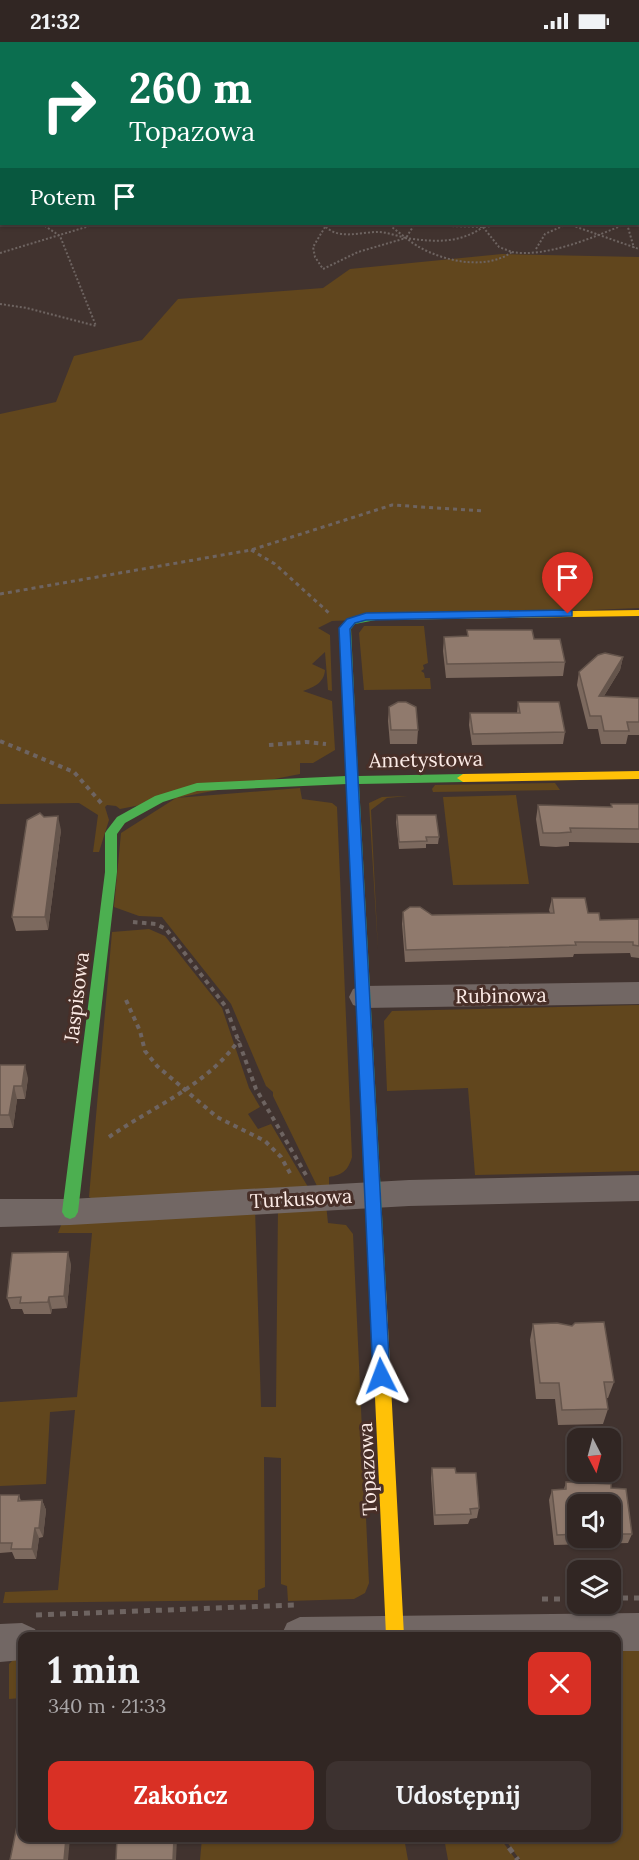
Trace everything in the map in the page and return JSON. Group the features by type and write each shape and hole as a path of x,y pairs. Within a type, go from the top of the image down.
{"street":[{"path":"345,628 351,621 366,617 639,613"},
{"name":"Topazowa","path":"345,628 395,1632"},
{"name":"Ametystowa","path":"146,805 173,793 205,785 639,775"},
{"name":"Jaspisowa","path":"70,1212 111,872 111,833 121,820 146,805"},
{"name":"Rubinowa","path":"363,997 639,993"},
{"name":"Turkusowa","path":"0,1213 70,1212 372,1194 639,1188"},
{"path":"621,1632 639,1632"},
{"path":"0,1642 18,1642"}],"path":[{"path":"0,304 27,308 96,326 60,237 43,225"},
{"path":"0,253 60,237 93,225"},
{"path":"414,225 406,238 357,252 323,269 315,257 313,247 324,225 340,234 380,232 406,238 432,242 473,236 482,225 499,247 512,252 569,244 600,235 622,225"},
{"path":"389,225 428,253 461,261 497,259 508,256 512,252"},
{"path":"536,250 545,234 565,225"},
{"path":"570,225 639,249"},
{"path":"624,225 634,248"},
{"path":"0,594 251,550 392,505 484,511"},
{"path":"251,550 275,564 345,628"},
{"path":"0,741 74,772 99,802 108,807"},
{"path":"269,745 313,742 332,747"},
{"path":"105,921 149,923 166,929 226,1007 256,1089 310,1197"},
{"path":"99,968 122,992 140,1031 145,1050 157,1066 217,1117 235,1127 253,1133 275,1149 310,1197"},
{"path":"108,1138 186,1089 223,1062 239,1040"},
{"path":"621,1598 639,1598"},
{"path":"505,1842 518,1860"}],"shaded area":[{"path":"502,254 639,257 639,608 332,621 318,628 330,635 332,691 328,690 325,652 312,664 325,670 323,678 315,686 303,691 332,701 335,750 313,763 300,763 300,774 120,809 107,805 105,807 109,820 99,852 93,852 98,815 79,803 0,804 0,414 56,402 74,356 142,340 178,299 323,288 350,269"},
{"path":"364,626 424,626 428,663 423,665 424,669 421,671 425,678 430,678 431,689 364,690 359,633"},
{"path":"555,783 560,790 433,792 432,789 435,785"},
{"path":"300,788 302,799 332,803 337,807 352,1157 344,1172 329,1177 329,1185 317,1186 273,1092 266,1086 231,1004 162,917 139,916 114,907 121,833 176,798"},
{"path":"516,795 529,884 453,885 443,797"},
{"path":"408,796 387,798 371,810 378,950 369,803 382,797"},
{"path":"149,929 165,936 222,1008 249,1088 260,1107 248,1114 258,1129 271,1124 308,1187 95,1200 89,1197 112,932"},
{"path":"639,1005 639,1171 475,1175 468,1088 387,1091 384,1021 392,1011"},
{"path":"326,1204 328,1223 346,1225 353,1234 369,1583 365,1593 354,1599 288,1601 287,1586 281,1584 281,1458 264,1457 265,1587 258,1590 258,1600 3,1603 5,1592 58,1590 75,1410 50,1412 46,1484 0,1486 0,1402 77,1397 92,1233 58,1233 63,1220 255,1208 261,1407 276,1407 278,1207"},
{"path":"621,1643 639,1643 639,1860 520,1860 507,1842 621,1842"},
{"path":"18,1656 18,1698 9,1699 9,1664"},
{"path":"202,1842 405,1842 408,1860 200,1860"},
{"path":"445,1842 503,1842 516,1860 448,1860"}],"building":[{"path":"467,630 532,630 534,639 560,639 565,662 447,664 444,637 468,636"},
{"path":"605,653 623,657 599,696 639,698 639,722 627,722 629,731 604,731 601,716 590,716 579,672 598,655"},
{"path":"398,702 406,702 416,707 418,730 391,730 389,707"},
{"path":"518,702 559,702 565,732 473,734 470,713 520,713"},
{"path":"611,804 639,804 639,829 570,828 571,832 543,833 538,805 612,807"},
{"path":"40,813 44,817 58,816 45,917 12,917 27,820"},
{"path":"397,815 436,815 439,837 426,837 427,841 399,842"},
{"path":"552,898 585,898 588,913 599,913 600,920 639,919 639,946 633,945 633,942 575,942 576,945 406,950 403,912 410,907 420,907 432,915 554,913"},
{"path":"0,1065 25,1065 22,1086 14,1086 9,1115 0,1115"},
{"path":"68,1252 64,1296 49,1297 48,1302 20,1303 21,1297 7,1298 12,1253"},
{"path":"604,1322 614,1382 604,1382 608,1409 562,1410 559,1383 540,1383 533,1324 557,1323 572,1326 575,1323"},
{"path":"432,1468 455,1468 456,1473 476,1473 479,1508 470,1509 471,1514 435,1515"},
{"path":"566,1482 611,1484 611,1488 626,1489 632,1534 621,1534 621,1494 567,1494 567,1535 557,1535 552,1490 566,1489"},
{"path":"0,1495 19,1495 18,1501 42,1500 39,1528 35,1528 32,1549 11,1549 12,1543 0,1543"},
{"path":"17,1826 18,1842 66,1842 64,1860 10,1860"},
{"path":"117,1842 174,1842 173,1860 116,1860"}],"traffic: fast":[{"path":"377,617 351,621 345,628 378,1289"},
{"path":"70,1212 111,872 111,833 121,820 159,799 197,787 293,781 463,778"}],"traffic: slow":[{"path":"377,617 639,613"},
{"path":"463,778 639,775"},
{"path":"378,1289 395,1632"}],"route":[{"path":"381,1376 345,628 351,621 366,617 568,614"}]}
